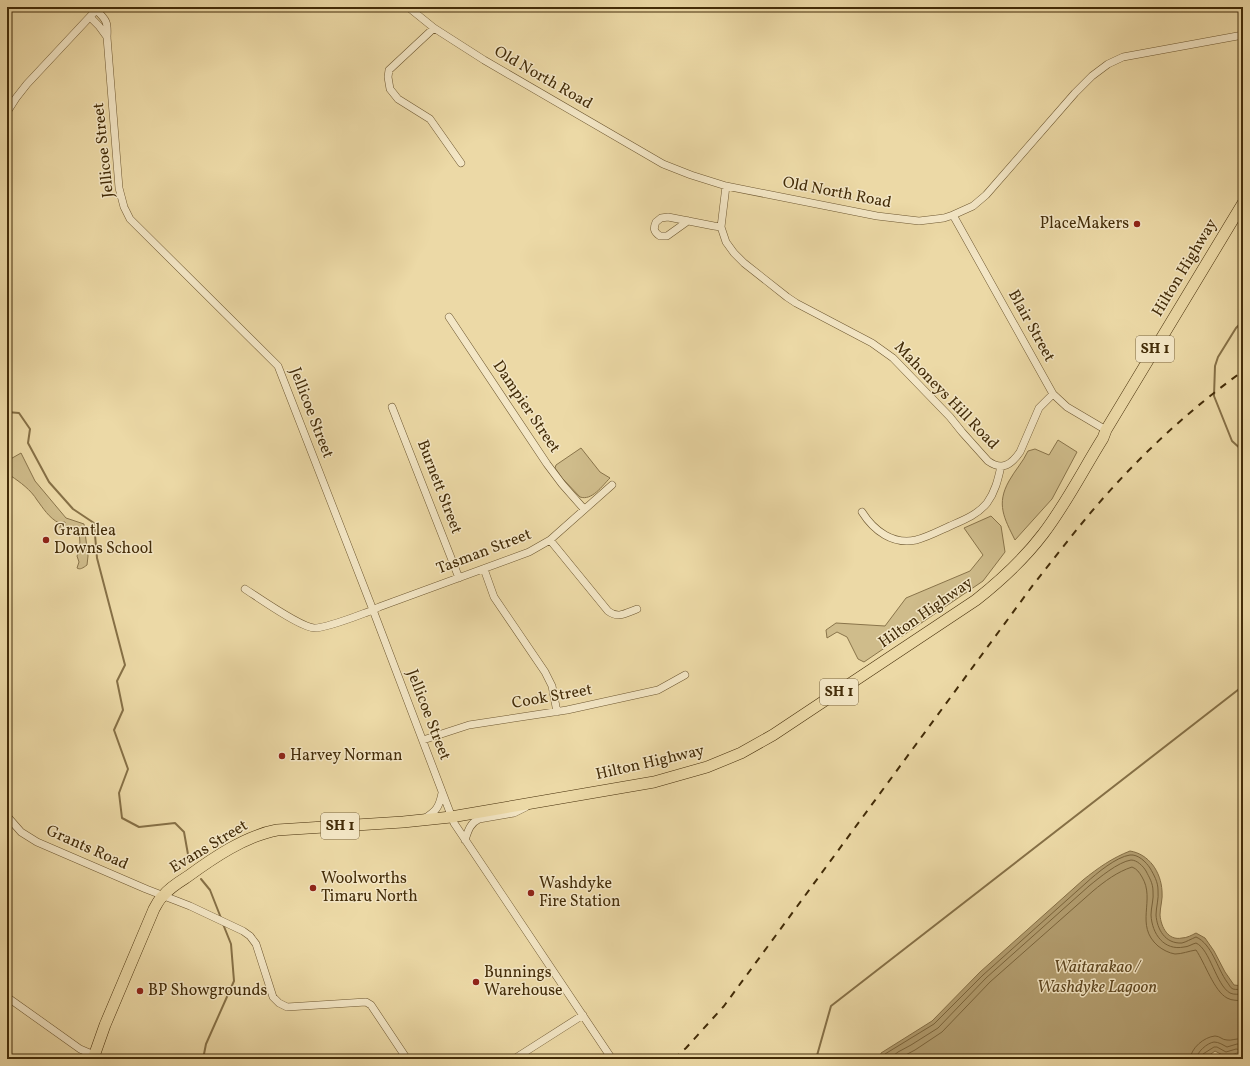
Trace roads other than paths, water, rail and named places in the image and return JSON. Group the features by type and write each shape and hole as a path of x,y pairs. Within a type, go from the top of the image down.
{"highway":[{"name":"Hilton Highway","path":"451,817 654,782 690,773 724,761 773,735 961,611 991,588 1031,549 1050,525 1243,203"},
{"name":"Evans Street","path":"93,1057 154,909 168,890 197,870 223,853 260,834 270,831 403,822 451,817"}],"street":[{"name":"Old North Road","path":"408,7 434,28 484,60 663,164 726,186 897,219 919,221 932,220 953,215 973,206 986,195 1075,93 1092,76 1108,64 1123,57 1243,35"},
{"path":"7,112 21,91 98,9"},
{"name":"Jellicoe Street","path":"98,9 108,26 107,37 119,188 124,206 130,219 278,366 423,740 451,817 612,1059"},
{"path":"90,17 107,37"},
{"path":"434,28 389,70 388,77 390,89 398,100 430,119 461,163"},
{"name":"Mahoneys Hill Road","path":"726,186 721,226 729,247 744,262 787,297 872,343 893,358 950,417 992,464 1001,466 1007,465 1016,458 1039,408 1053,394"},
{"name":"Blair Street","path":"953,215 1053,394 1067,407 1106,430"},
{"path":"688,221 721,226"},
{"name":"Dampier Street","path":"448,317 547,464 584,509"},
{"name":"Burnett Street","path":"392,407 459,578"},
{"path":"862,512 872,526 882,533 894,539 906,541 917,540 978,512 993,494 1001,466"},
{"name":"Tasman Street","path":"245,589 302,625 314,628 328,626 521,556 550,540 612,485"},
{"path":"550,540 612,615 622,615 637,608"},
{"path":"484,569 494,597 545,672 552,686 557,712"},
{"name":"Cook Street","path":"423,740 469,725 557,712 658,690 684,676"},
{"path":"422,820 437,809 442,792"},
{"path":"465,840 471,824 479,819 514,813 535,803"},
{"name":"Grants Road","path":"7,816 20,832 28,838 243,930 256,944 273,997 278,1003 287,1007 366,1002 371,1005 407,1059"},
{"path":"7,997 93,1057"},
{"path":"514,1059 583,1015"}],"water":[{"name":"Waitarakao / Washdyke Lagoon","path":"1130,851 1143,856 1148,860 1153,865 1159,877 1162,891 1160,915 1166,932 1177,938 1186,938 1196,933 1205,938 1234,985 1243,986 1243,1054 1237,1053 1226,1057 1215,1051 1207,1057 1185,1059 1102,1059 1091,1057 1080,1059 880,1059 881,1053 932,1021 980,972 1083,880 1105,864"}],"waterway":[{"path":"1243,321 1236,328 1218,357 1215,366 1214,396 1232,441 1243,451"},
{"path":"7,412 19,413 30,429 28,443 49,482 73,509 94,523 97,558 125,665 117,681 123,710 114,730 128,769 119,793 122,818 139,827 175,823 184,832 189,860"},
{"path":"816,1059 831,1006 1243,686"},
{"path":"201,879 210,890 221,918"},
{"path":"203,1059 206,1044 234,981 231,944 223,924"}],"railway":[{"path":"674,1059 724,1006 1033,585 1087,517 1138,461 1171,429 1206,399 1243,371"}],"place":[{"name":"PlaceMakers","path":"1137,224"},
{"name":"Grantlea Downs School","path":"46,540"},
{"name":"Harvey Norman","path":"282,756"},
{"name":"Woolworths Timaru North","path":"313,888"},
{"name":"Washdyke Fire Station","path":"531,893"},
{"name":"Bunnings Warehouse","path":"476,982"},
{"name":"BP Showgrounds","path":"140,991"}]}
